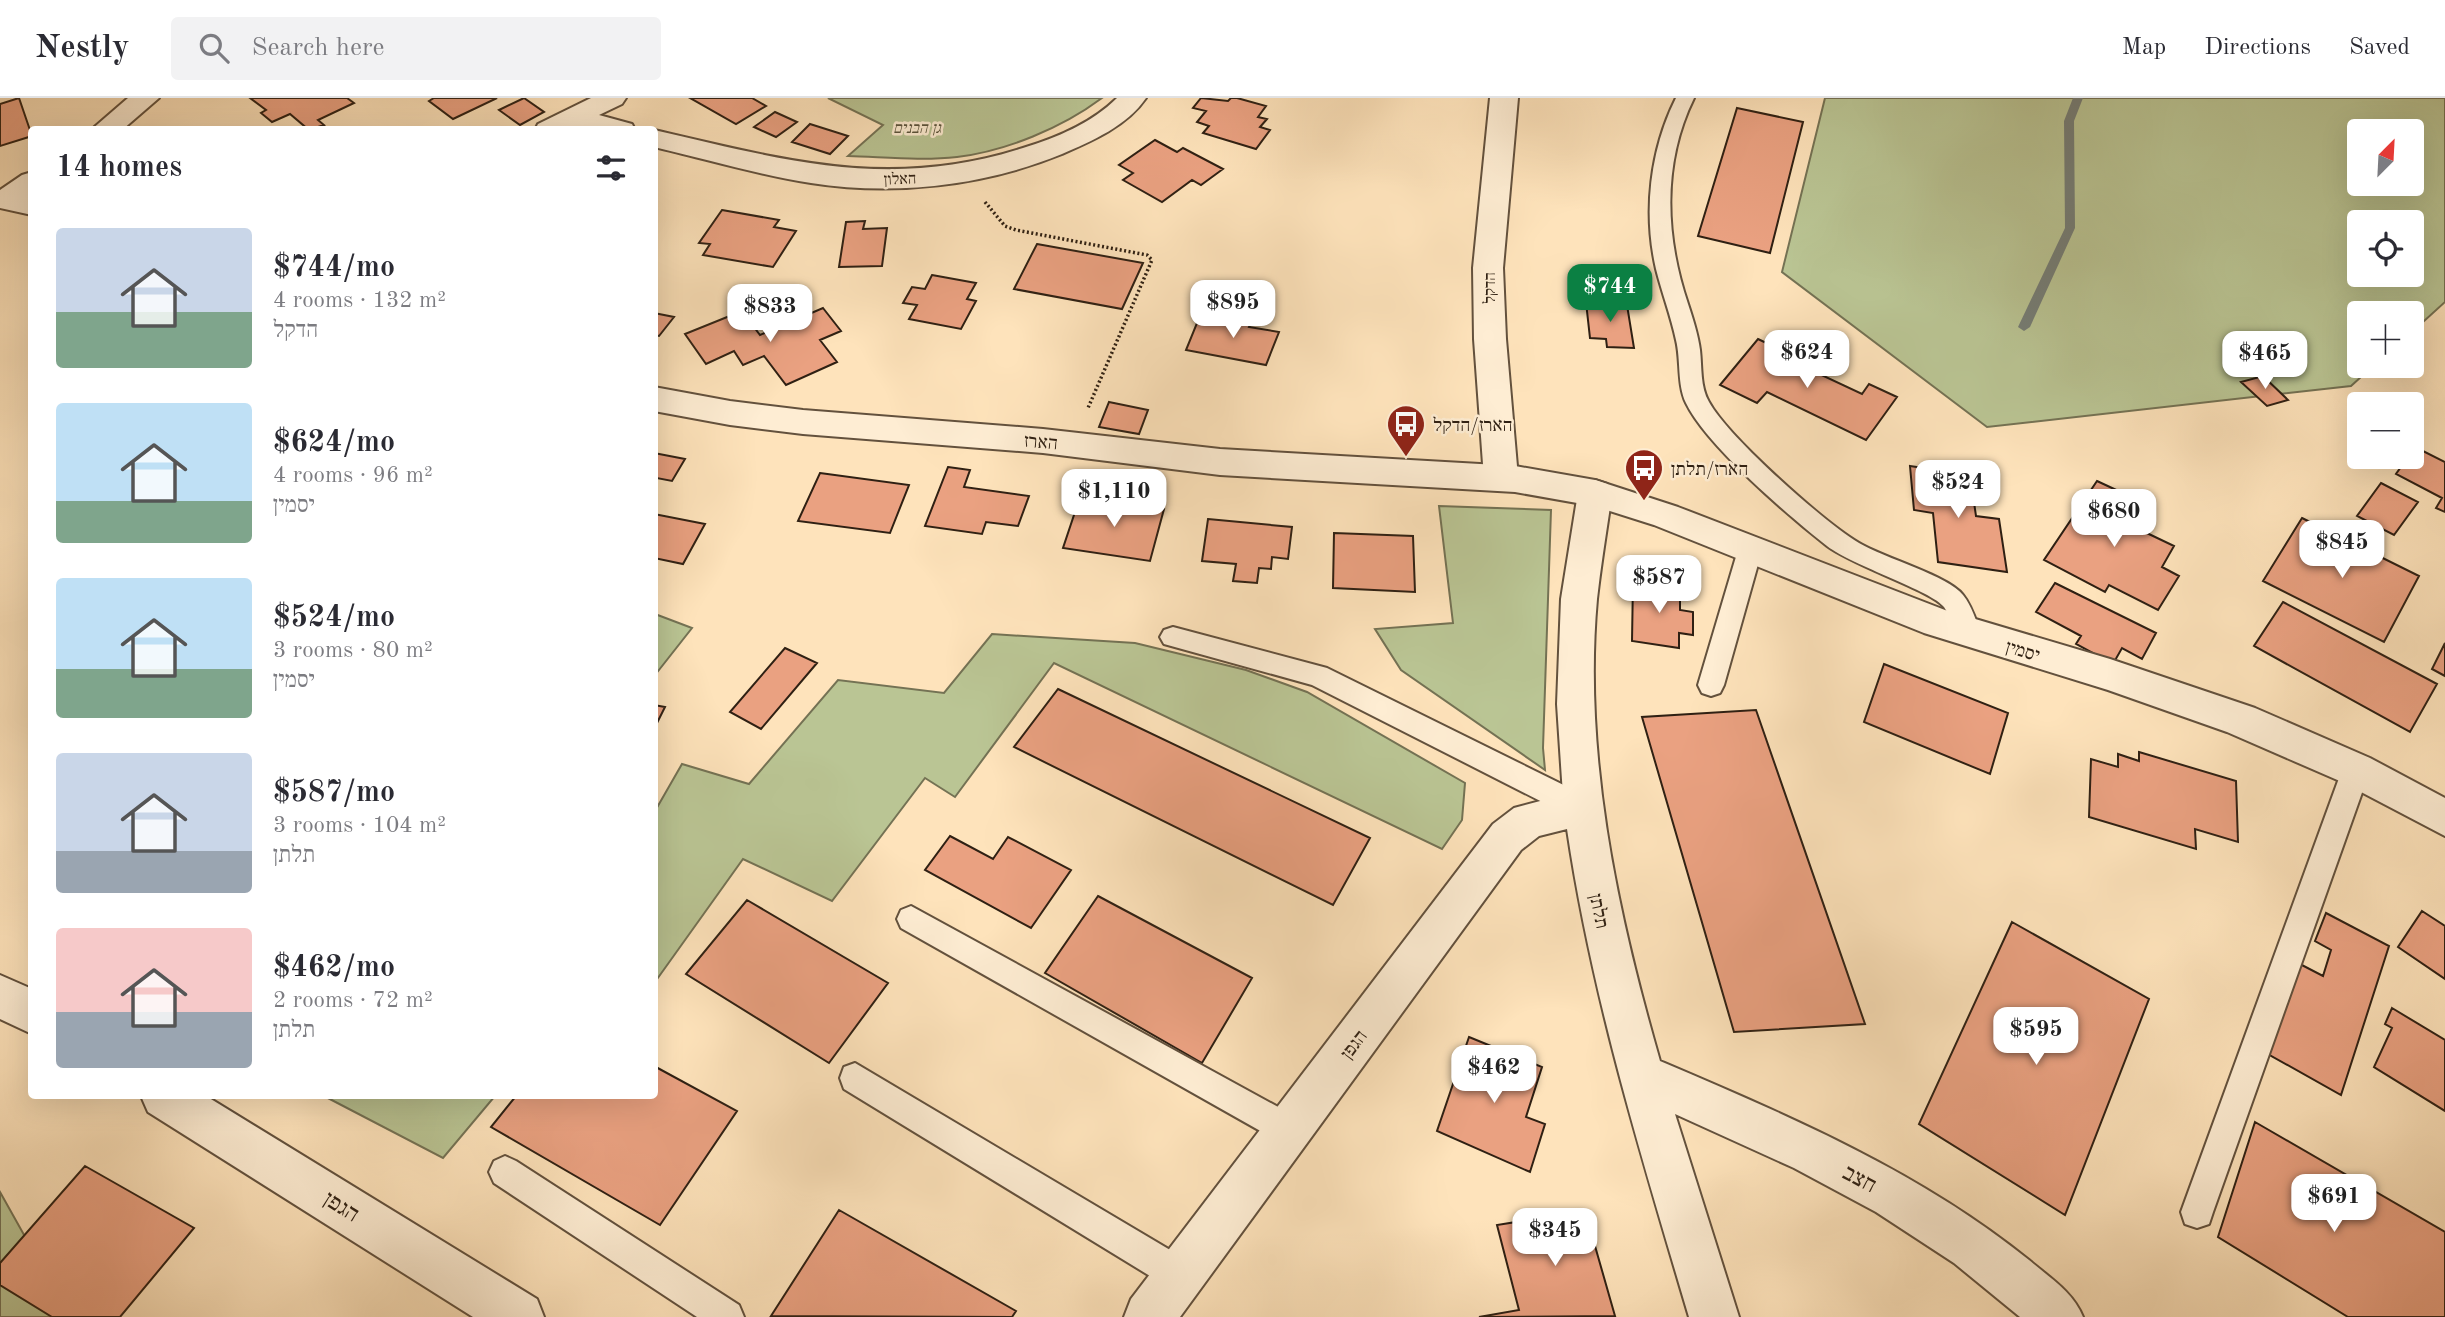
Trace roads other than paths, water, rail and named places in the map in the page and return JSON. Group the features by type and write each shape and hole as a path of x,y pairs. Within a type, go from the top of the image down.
{"street":[{"path":"109,126 145,98"},
{"path":"556,126 612,98"},
{"name":"האלון","path":"658,139 812,174 865,179 904,178 965,172 1017,160 1060,145 1098,125 1132,98"},
{"name":"הדקל","path":"1501,478 1490,339 1488,268 1504,98"},
{"path":"573,117 607,126"},
{"path":"12,202 28,185"},
{"name":"הארז","path":"658,400 778,419 1072,443 1220,462 1501,478 1595,493"},
{"name":"יסמין","path":"1595,493 1647,509 1968,634 2178,697 2300,744 2356,770 2445,818"},
{"name":"תלתן","path":"1595,493 1582,566 1575,651 1574,699 1582,808 1606,944 1625,1024 1714,1317"},
{"name":"הגפן","path":"1149,1317 1507,837 1528,821 1582,808"},
{"path":"0,996 28,1011"},
{"name":"חצב","path":"1640,1075 1806,1149 1891,1194 1971,1245 2057,1317"},
{"name":"הגפן","path":"169,1099 519,1317"}],"lane":[{"path":"1685,98 1677,113 1659,186 1659,221 1668,283 1687,339 1698,403 1713,425 1824,531 1851,550 1924,582 1950,597 1956,604 1968,634"},
{"path":"1712,685 1750,550"},
{"path":"1173,637 1318,676 1582,808"},
{"path":"2197,1212 2356,770"},
{"path":"911,919 1289,1130"},
{"path":"855,1078 1180,1275"},
{"path":"505,1172 727,1317"}],"waterway":[{"path":"2024,327 2070,228 2069,121 2078,98"}],"place":[{"name":"הארז/הדקל","path":"1406,458"},
{"name":"הארז/תלתן","path":"1644,502"}],"park label":[{"name":"גן הבנים","path":"917,127"}]}
